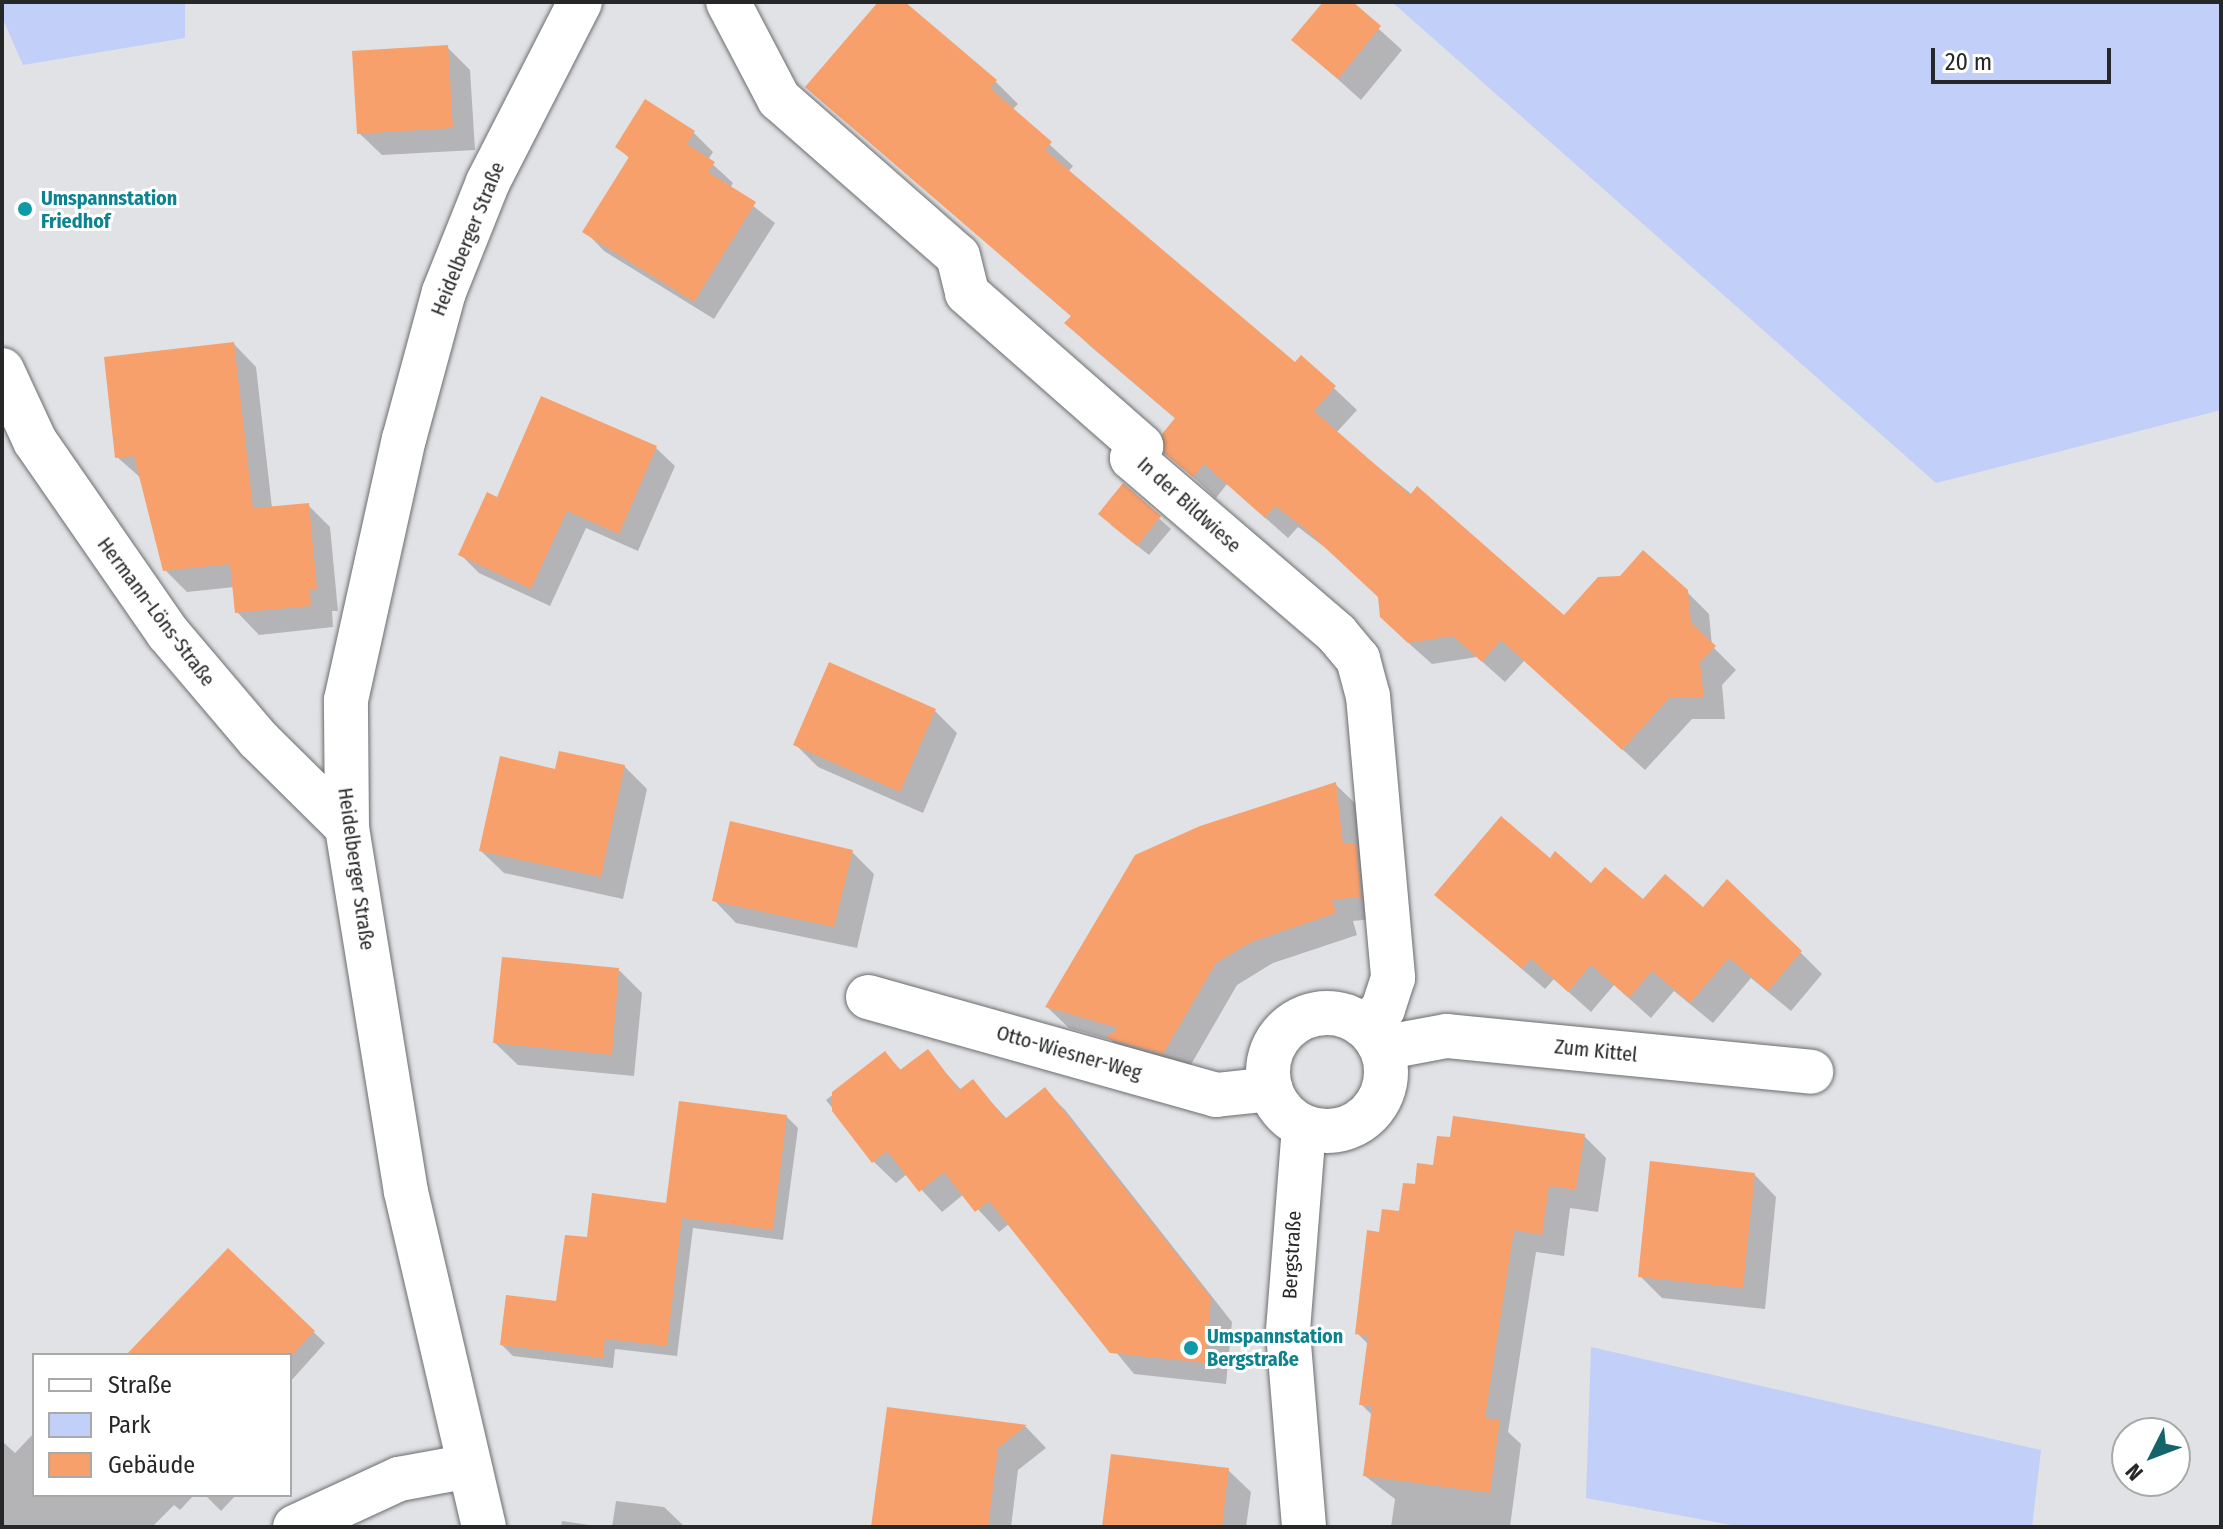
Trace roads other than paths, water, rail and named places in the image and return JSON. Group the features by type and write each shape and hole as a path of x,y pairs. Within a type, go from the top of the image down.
{"street":[{"name":"Heidelberger Straße","path":"484,1527 406,1192 347,827 343,782 351,667 429,338 476,208 580,2"},
{"name":"In der Bildwiese","path":"728,2 779,99 958,256 967,293 1141,446 1132,458 1337,634 1358,659 1368,696 1393,978 1374,1037"},
{"name":"Hermann-Löns-Straße","path":"2,370 18,448 201,676 347,827"},
{"name":"Otto-Wiesner-Weg","path":"868,997 1216,1095 1271,1089"},
{"path":"1322,1013 1345,1015 1374,1037 1385,1088 1370,1113 1340,1131 1304,1127 1286,1116 1271,1089 1270,1055 1280,1036 1297,1021 1322,1013"},
{"name":"Zum Kittel","path":"1374,1037 1447,1036 1811,1072"},
{"name":"Bergstraße","path":"1304,1127 1294,1198 1288,1332 1304,1527"},
{"path":"295,1527 399,1479 469,1466"}],"place":[{"name":"Umspannstation Friedhof","path":"25,209"},
{"name":"Umspannstation Bergstraße","path":"1191,1348"}]}
